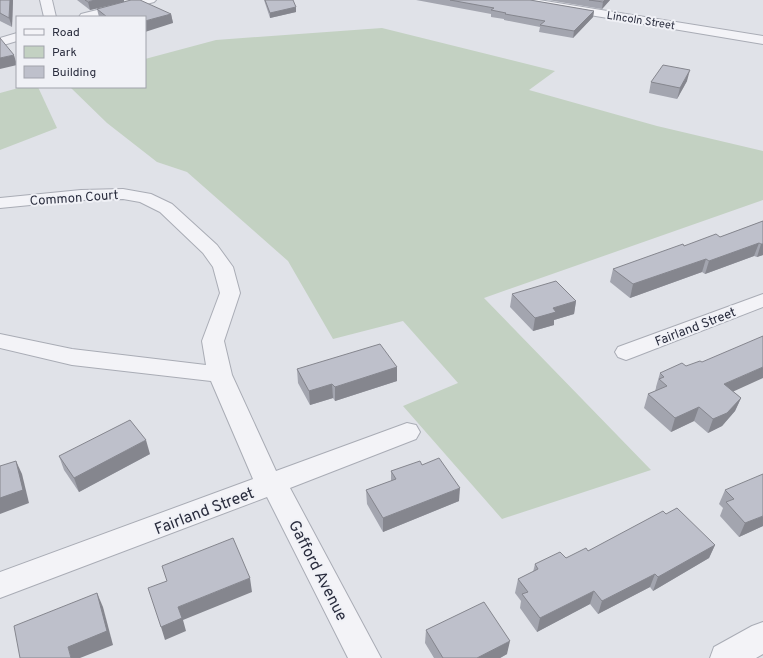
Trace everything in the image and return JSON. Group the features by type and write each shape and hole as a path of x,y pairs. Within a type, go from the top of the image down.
{"street":[{"path":"46,0 50,16"},
{"path":"89,16 150,0"},
{"name":"Lincoln Street","path":"518,0 763,40"},
{"path":"0,42 16,37"},
{"name":"Common Court","path":"0,202 81,195 123,194 145,198 166,208 210,249 223,267 230,293 213,341 220,375 272,484"},
{"name":"Fairland Street","path":"626,352 763,300"},
{"path":"0,340 21,347 94,360 192,369 220,375"},
{"name":"Fairland Street","path":"0,585 121,541 407,432"},
{"name":"Gafford Avenue","path":"272,484 365,658"},
{"path":"726,658 763,637"}],"green space":[{"path":"382,28 555,71 529,90 657,126 763,151 763,200 484,298 651,470 502,519 403,406 458,383 403,321 333,339 288,261 187,172 157,162 107,123 71,88 146,88 146,59 216,40"},
{"path":"18,88 38,88 57,128 0,150 0,93"}],"building":[{"path":"0,0 10,0 9,18 0,13"},
{"path":"131,0 140,0 171,14 146,21 146,16 106,16 97,9"},
{"path":"265,0 293,0 296,7 270,13"},
{"path":"450,0 530,0 594,11 574,31 540,25 545,21 491,10 494,8"},
{"path":"589,0 605,0 603,2"},
{"path":"0,38 14,55 0,58"},
{"path":"663,65 690,70 680,88 651,82"},
{"path":"763,221 763,244 759,243 709,261 706,259 633,284 613,269 683,244 684,246 716,234 720,237"},
{"path":"556,281 576,301 553,308 556,312 535,318 512,294"},
{"path":"763,336 763,367 724,384 741,398 727,413 713,419 699,407 675,418 648,394 667,386 659,379 664,377 660,373 682,363 686,366 700,361 702,362"},
{"path":"380,344 397,367 335,387 332,384 309,391 297,369"},
{"path":"130,420 146,440 74,478 59,456"},
{"path":"439,458 460,488 383,518 366,490 396,479 391,471 420,461 422,465"},
{"path":"16,461 23,490 0,498 0,466"},
{"path":"763,474 763,516 745,523 726,502 734,499 725,490"},
{"path":"677,508 715,545 658,577 655,574 602,601 594,591 540,618 522,594 528,592 518,579 538,569 535,564 560,552 566,558 586,548 588,551 663,511 666,514"},
{"path":"233,538 250,578 178,607 182,618 161,627 148,588 167,581 162,566"},
{"path":"97,593 107,631 68,647 71,658 20,658 14,626"},
{"path":"484,602 510,641 477,658 443,658 426,630"}]}
